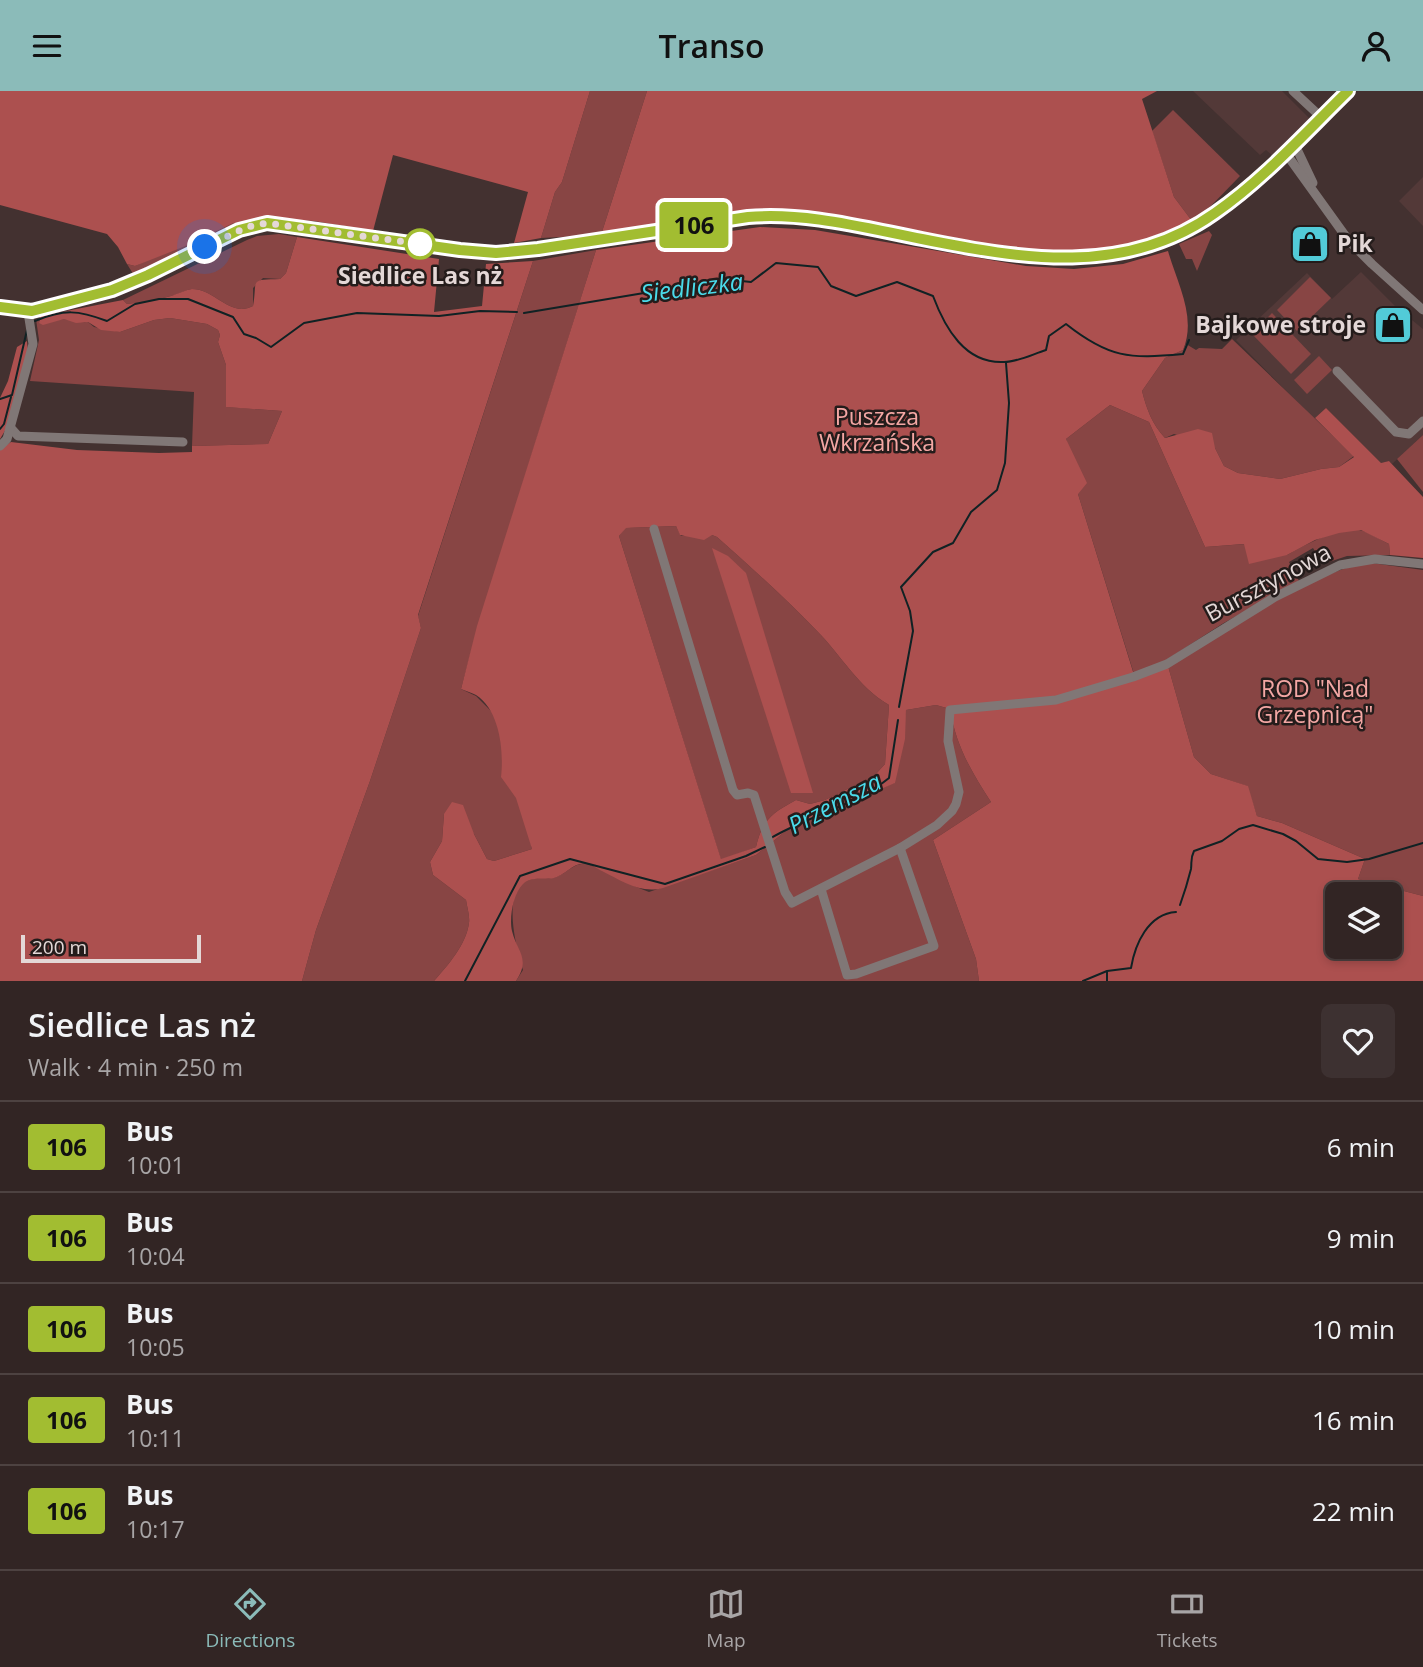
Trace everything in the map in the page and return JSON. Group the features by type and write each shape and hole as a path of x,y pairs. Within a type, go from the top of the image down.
{"street":[{"path":"1293,91 1321,117"},
{"path":"0,307 28,311 130,283 239,230 267,223 496,253 748,217 772,216 840,223 952,244 1055,258 1109,255 1158,243 1213,215 1244,191 1348,91"},
{"path":"1294,143 1323,204"},
{"path":"1285,152 1343,233 1363,256 1423,310"},
{"path":"0,446 7,439 33,344 28,311"},
{"path":"1337,371 1396,432 1409,434 1423,421"},
{"path":"10,427 13,433 26,436 183,442"},
{"path":"654,529 733,790 737,795 754,795 785,892 792,903 821,888 900,848 934,946 847,975 821,888"},
{"name":"Bursztynowa","path":"900,848 937,825 956,804 959,792 948,741 950,710 1056,700 1141,674 1167,663 1275,597 1340,565 1376,559 1423,564"}],"shaded area":[{"path":"1193,91 1282,91 1311,120 1273,156 1266,150 1260,155"},
{"path":"1423,177 1423,226 1399,201"},
{"path":"1361,272 1423,329 1423,435 1392,464 1389,461 1381,463 1326,408 1314,419 1236,340 1307,273 1332,299"}],"green space":[{"path":"0,91 590,91 562,182 555,192 541,238 514,243 528,192 393,155 373,231 314,221 278,219 233,223 135,266 127,264 107,234 0,205"},
{"path":"590,91 647,91 601,235 541,238 555,192 562,182"},
{"path":"647,91 1157,91 1142,99 1174,197 1192,221 1112,250 1066,253 989,244 818,213 761,210 601,235"},
{"path":"1173,110 1240,176 1205,212 1192,221 1174,197 1152,131"},
{"path":"189,212 250,222 135,277 127,264 135,266 158,255"},
{"name":"Puszcza Wkrzańska","path":"760,227 815,230 1026,266 1074,269 1123,264 1168,251 1184,300 1188,325 1183,350 1165,358 1142,391 1150,416 1160,433 1165,438 1198,429 1212,433 1215,448 1224,466 1238,473 1280,479 1339,467 1354,457 1315,418 1326,408 1381,463 1389,461 1423,497 1423,558 1390,555 1389,544 1361,530 1315,540 1287,555 1249,564 1244,544 1205,547 1149,422 1110,405 1066,439 1087,483 1078,494 1135,678 1168,666 1194,757 1211,774 1248,786 1257,816 1282,823 1365,859 1358,879 1369,882 1325,882 1325,959 1402,959 1402,891 1423,896 1423,981 979,981 976,959 933,840 991,802 965,758 950,709 936,705 906,710 905,739 895,783 787,830 756,855 663,888 639,888 588,864 574,866 554,878 530,880 520,888 512,913 512,931 523,961 516,981 434,981 460,947 469,923 466,900 433,875 430,862 442,841 444,814 452,802 463,805 487,859 494,861 532,849 516,798 501,777 501,744 495,721 484,702 476,695 461,689 477,626 596,250","holes":["676,526 680,535 704,540 712,535 717,537 805,619 868,689 889,705 885,764 874,776 825,800 810,804 796,800 769,818 761,830 756,847 721,859 619,536 626,528"]},
{"path":"1209,231 1212,235 1197,271 1192,259 1186,259 1179,244"},
{"path":"279,234 297,237 286,273 280,279 263,278 253,288 253,306 237,308 208,293 192,289 144,302 127,304 123,300 247,240"},
{"path":"297,237 439,259 434,312 482,306 486,264 533,261 418,615 421,628 316,930 302,981 0,981 0,449 11,442 77,450 159,453 192,452 192,446 268,444 282,411 226,407 226,365 218,342 220,335 218,330 207,324 170,318 154,320 120,332 101,330 88,322 76,323 64,319 43,325 39,323 40,316 123,300 127,304 149,301 192,289 208,293 230,306 245,309 253,306 256,283 280,279 286,273"},
{"path":"596,250 478,626 461,689 476,696 492,712 504,712 532,849 494,861 487,859 474,834 444,814 442,841 430,862 433,875 466,900 469,920 460,947 434,981 302,981 316,930 421,628 418,616 533,261"},
{"path":"1310,277 1331,298 1297,331 1277,310"},
{"path":"1272,313 1311,354 1291,374 1252,334"},
{"path":"170,318 207,324 218,330 218,342 226,365 227,407 282,411 268,444 192,446 194,392 30,381 39,340 36,319 39,319 39,323 64,319 88,322 94,327 120,332 154,320"},
{"path":"1232,339 1354,456 1339,467 1280,479 1238,473 1224,466 1215,448 1174,434 1165,438 1150,416 1142,391 1165,358 1183,350 1186,344 1196,350 1222,349"},
{"path":"27,341 28,352 6,429 0,439 0,398 8,381 17,347"},
{"path":"1319,356 1332,370 1307,394 1294,380"},
{"name":"ROD \"Nad Grzepnicą\"","path":"1110,405 1149,422 1205,547 1245,544 1287,555 1331,534 1359,530 1389,544 1390,555 1347,556 1323,564 1313,548 1289,562 1299,581 1222,624 1160,664 1134,674 1078,494 1066,439"},
{"path":"1423,435 1423,492 1397,459"},
{"path":"676,526 681,536 717,537 805,619 868,689 889,705 885,764 874,776 825,800 810,804 796,800 769,818 761,830 756,847 721,860 619,536 625,528"},
{"path":"712,548 728,556 746,573 813,793 791,793"},
{"name":"ROD \"Nad Grzepnicą\"","path":"1364,562 1423,570 1423,896 1402,891 1402,882 1369,882 1358,879 1365,859 1282,823 1257,816 1247,786 1211,774 1194,757 1168,666 1287,594"},
{"path":"936,705 950,709 965,758 991,802 933,840 976,959 979,981 516,981 523,970 517,949 513,908 520,886 529,880 556,877 585,864 649,892 756,855 787,830 894,783 906,710"}],"waterway":[{"name":"Siedliczka","path":"524,313 650,292 690,293 704,283 732,280 751,282 776,263 818,267 831,286 856,296 897,282 933,296 958,342 978,357 990,361 1015,361 1046,350 1049,336 1066,324 1095,344 1120,354 1134,356 1183,354 1189,340"},
{"name":"Siedliczka","path":"35,321 54,314 71,312 107,321 135,304 159,299 188,299 233,317 244,334 271,347 304,323 357,313 439,316 480,311 517,312"},
{"name":"Siedliczka","path":"0,399 12,395 27,330"},
{"name":"Przemsza","path":"899,707 913,631 910,611 901,587 933,552 953,543 971,512 997,490 1005,463 1009,403 1006,363"},
{"path":"0,429 4,424 11,397"},
{"name":"Przemsza","path":"771,838 861,796 889,778 898,720"},
{"path":"1180,905 1194,851 1222,841 1239,829 1253,825 1283,834 1318,859 1347,862 1369,859 1423,843"},
{"name":"Przemsza","path":"465,981 520,876 570,859 665,884 765,847"},
{"path":"1083,981 1107,971 1131,968 1144,932 1158,918 1176,912"},
{"path":"1107,972 1107,981"}],"bus line":[{"name":"106","path":"0,307 32,311 112,290 239,230 267,223 496,253 748,217 772,216 840,223 1016,255 1072,259 1109,255 1166,240 1213,215 1253,183 1348,91"}],"place":[{"name":"Siedlice Las nż","path":"420,244"},
{"name":"Pik","path":"1310,244"},
{"name":"Bajkowe stroje","path":"1393,325"}],"route":[{"path":"205,247 239,230 267,223 420,244"}]}
